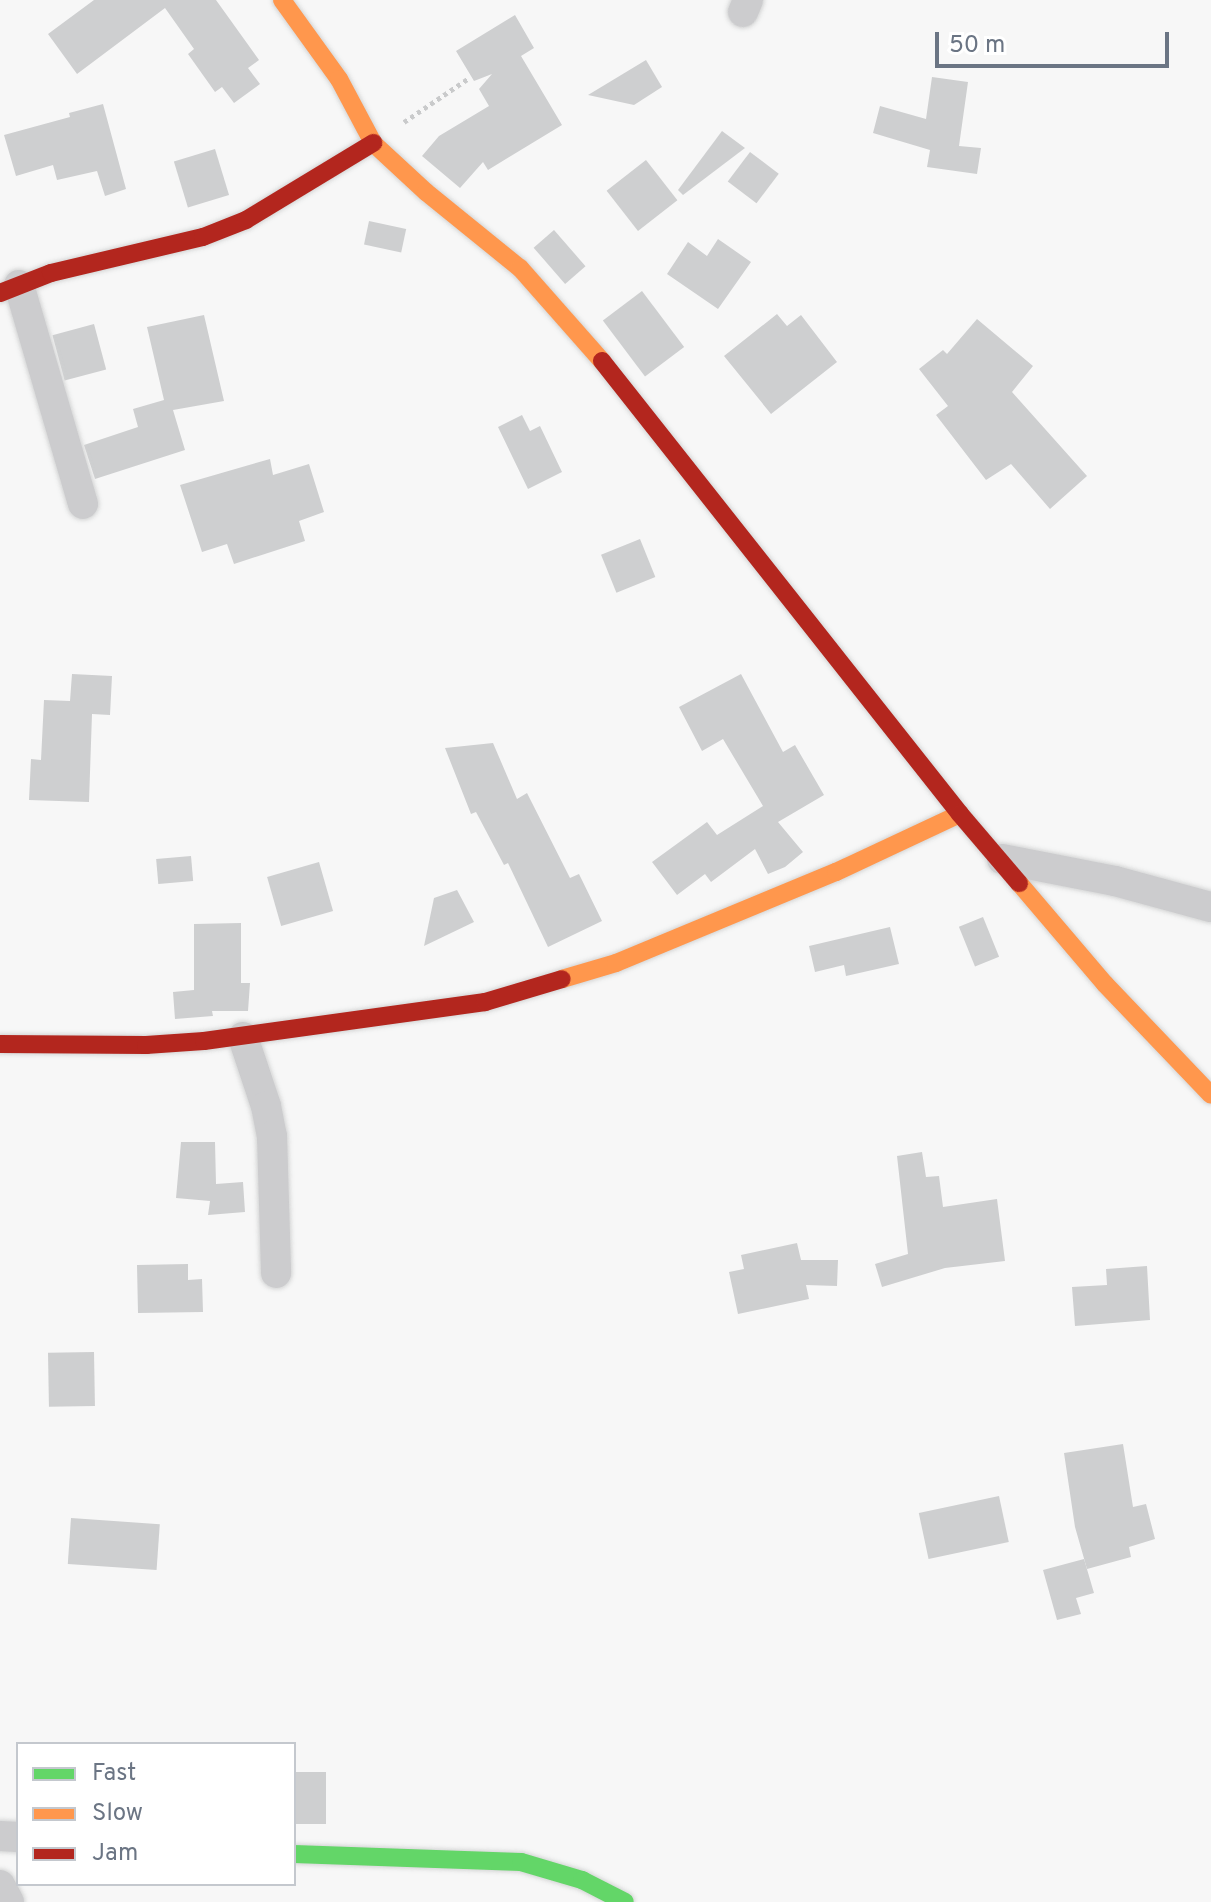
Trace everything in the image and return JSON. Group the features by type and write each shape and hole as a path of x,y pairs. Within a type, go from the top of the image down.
{"street":[{"path":"282,0 339,79 373,143 426,192 520,268 577,330 960,814 1002,859 1105,984 1211,1095"},
{"path":"83,504 10,289 65,269 203,237 246,220 373,143"},
{"path":"0,1044 146,1045 243,1037 485,1002 556,984 765,902 960,814"},
{"path":"1002,859 1115,881 1211,907"},
{"path":"243,1037 266,1106 272,1136 276,1273"},
{"path":"296,1854 521,1862 582,1880 625,1902"},
{"path":"0,1885 9,1902"}],"path":[{"path":"373,143 469,78"}],"building":[{"path":"94,0 216,0 259,60 248,68 260,84 234,103 222,87 215,92 188,54 194,49 165,8 77,74 48,34"},
{"path":"515,15 534,48 521,56 562,125 488,170 483,162 460,188 422,156 439,136 489,106 479,89 492,74 474,81 456,51"},
{"path":"646,60 662,87 634,105 588,95"},
{"path":"932,77 968,82 959,146 981,148 977,174 927,167 930,150 873,133 880,106 926,119"},
{"path":"103,104 126,189 105,196 97,171 57,180 53,165 16,176 4,135 70,117 69,113"},
{"path":"722,131 745,148 683,195 678,190"},
{"path":"215,149 229,195 188,207 174,162"},
{"path":"750,152 779,174 756,203 728,182"},
{"path":"646,160 677,200 638,231 607,191"},
{"path":"369,221 406,229 401,252 364,244"},
{"path":"554,230 585,266 565,284 534,248"},
{"path":"718,239 751,262 718,309 667,274 688,242 707,256"},
{"path":"642,291 684,347 645,376 603,320"},
{"path":"777,314 787,326 801,315 837,362 771,414 724,356"},
{"path":"204,315 224,401 173,410 185,450 95,479 84,445 138,427 133,409 164,400 147,327"},
{"path":"977,319 1033,366 1012,392 1087,476 1050,509 1011,464 986,480 936,415 948,406 919,369 943,350 947,354"},
{"path":"94,324 106,369 65,381 52,335"},
{"path":"522,415 530,431 540,426 562,472 528,489 498,427"},
{"path":"270,459 273,475 309,464 324,512 299,521 305,541 234,564 227,544 202,552 180,485"},
{"path":"640,539 655,577 616,593 601,555"},
{"path":"72,674 112,676 110,715 92,714 89,802 29,800 31,759 41,760 44,700 70,701"},
{"path":"741,674 783,752 795,745 824,795 778,822 803,852 785,867 768,874 755,849 711,882 705,874 677,895 652,862 707,822 717,835 763,806 723,739 702,751 679,707"},
{"path":"493,743 517,799 527,793 570,878 579,874 602,921 548,947 508,863 504,865 476,812 471,814 445,748"},
{"path":"191,856 193,881 158,884 156,859"},
{"path":"319,862 333,911 281,926 267,877"},
{"path":"457,890 474,922 424,946 434,898"},
{"path":"983,917 999,957 975,967 959,927"},
{"path":"241,923 241,983 250,983 248,1011 212,1011 213,1016 175,1019 173,992 194,990 194,924"},
{"path":"890,927 899,964 846,976 844,965 815,972 809,946"},
{"path":"181,1142 215,1142 216,1184 243,1182 245,1212 208,1215 210,1201 176,1198"},
{"path":"922,1152 926,1177 939,1176 943,1207 997,1199 1005,1261 945,1268 882,1287 875,1264 908,1254 897,1156"},
{"path":"797,1243 801,1260 838,1260 837,1286 806,1285 809,1299 738,1314 729,1272 744,1269 741,1255"},
{"path":"188,1264 188,1280 202,1279 203,1312 138,1313 137,1265"},
{"path":"1147,1266 1150,1320 1075,1326 1072,1287 1107,1285 1106,1269"},
{"path":"94,1352 95,1406 49,1407 48,1353"},
{"path":"1123,1444 1133,1507 1146,1504 1155,1539 1129,1547 1131,1557 1087,1569 1075,1527 1064,1453"},
{"path":"999,1496 1009,1542 929,1559 919,1513"},
{"path":"71,1518 160,1524 157,1570 68,1564"},
{"path":"1084,1559 1094,1593 1076,1598 1081,1614 1057,1620 1043,1570"},
{"path":"296,1772 326,1772 326,1824 296,1824"}],"traffic: fast":[{"path":"296,1854 521,1862 582,1880 625,1902"}],"traffic: slow":[{"path":"282,0 339,79 373,143 426,192 520,268 602,361"},
{"path":"562,979 616,963 836,872 960,814"},
{"path":"1019,883 1105,984 1211,1095"}],"traffic: jam":[{"path":"0,293 51,273 203,237 246,220 373,143"},
{"path":"602,361 960,814 1019,883"},
{"path":"0,1044 146,1045 204,1041 485,1002 562,979"}]}
